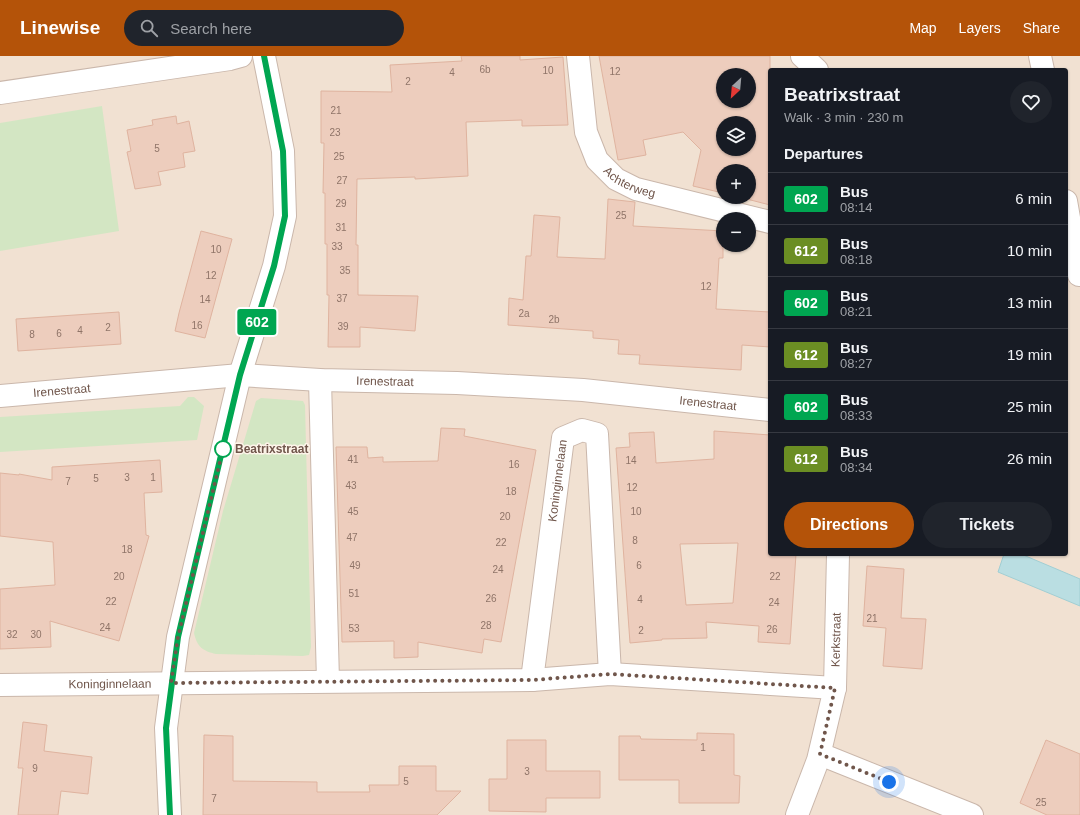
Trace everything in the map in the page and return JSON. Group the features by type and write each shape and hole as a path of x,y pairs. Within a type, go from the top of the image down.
{"street":[{"path":"0,93 241,56"},
{"path":"170,815 166,728 178,637 240,375 274,266 285,216 283,151 264,56"},
{"name":"Achterweg","path":"578,56 586,132 597,160 616,179 636,189 768,222"},
{"path":"802,56 815,68"},
{"path":"1040,56 1043,68"},
{"path":"1068,218 1075,279"},
{"name":"Irenestraat","path":"0,396 240,375 320,380 457,383 583,390 768,410"},
{"path":"320,380 328,681"},
{"name":"Koninginnelaan","path":"532,680 563,438 582,430 597,434 610,674"},
{"name":"Kerkstraat","path":"797,815 820,754 835,688 838,556"},
{"name":"Koninginnelaan","path":"0,685 532,680 610,674 835,688"},
{"path":"820,754 972,815"}],"shaded area":[{"path":"0,56 1080,56 1080,815 0,815"}],"green space":[{"path":"102,106 119,231 0,251 0,123"},
{"path":"188,397 194,397 204,406 197,440 0,452 0,417 180,406"},
{"path":"261,398 303,401 305,405 311,647 309,655 216,654 201,648 194,633 223,511 256,401"}],"water":[{"path":"1003,556 1026,556 1080,579 1080,606 998,572"}],"building":[{"path":"461,56 520,56 520,60 563,57 568,125 522,126 522,120 466,122 468,176 415,179 415,177 357,179 356,245 358,245 358,295 418,296 415,331 360,327 360,347 328,347 329,295 327,295 327,244 325,244 325,193 323,193 324,143 321,143 321,91 392,92 390,65 462,61"},
{"path":"599,56 770,56 770,68 768,68 768,204 756,201 756,164 716,164 716,191 693,186 701,150 683,132 643,140 646,155 618,160"},
{"path":"176,116 177,124 189,121 195,151 183,153 185,167 158,172 161,185 135,189 127,152 131,151 127,130 153,125 152,120"},
{"path":"608,199 635,202 633,226 716,231 716,252 723,252 723,258 719,258 716,309 768,312 768,347 742,345 741,370 639,364 640,355 618,354 619,340 593,338 593,331 508,325 509,298 523,300 526,256 531,256 534,215 560,217 557,257 605,259"},
{"path":"201,231 232,239 205,338 175,331"},
{"path":"119,312 121,344 18,351 16,319"},
{"path":"441,428 465,429 464,436 536,450 501,642 484,639 482,653 418,642 418,657 394,658 394,641 342,642 336,447 367,447 368,458 383,457 383,462 438,461"},
{"path":"714,431 768,435 768,556 796,556 790,644 758,642 759,626 706,622 707,638 662,639 630,643 616,448 630,447 629,433 654,432 656,463 714,459","holes":["738,543 733,603 686,605 680,544"]},
{"path":"160,460 162,492 144,493 146,535 149,536 119,641 50,621 51,647 0,649 0,589 55,585 53,542 0,536 0,473 19,474 52,480 52,467"},
{"path":"867,566 904,569 901,618 926,619 922,669 883,666 886,628 863,626"},
{"path":"23,722 47,725 44,751 92,757 88,794 61,791 58,815 18,815 23,768 18,768"},
{"path":"697,733 734,734 734,775 740,776 739,803 679,803 679,780 619,780 619,736 640,736 641,739 697,740"},
{"path":"204,735 233,736 233,781 317,782 317,792 370,792 369,785 399,785 399,766 436,766 436,791 461,791 437,815 203,815"},
{"path":"507,740 546,740 546,771 600,771 600,798 546,798 546,812 489,811 489,779 507,779"},
{"path":"1046,740 1080,754 1080,815 1047,815 1020,803"}],"bus line":[{"name":"602","path":"170,815 166,728 178,637 240,375 274,266 285,216 283,151 264,56"}],"place":[{"name":"Beatrixstraat","path":"223,449"}],"route":[{"path":"223,449 178,637 171,683 532,680 610,674 835,688 820,754 889,782"}]}
